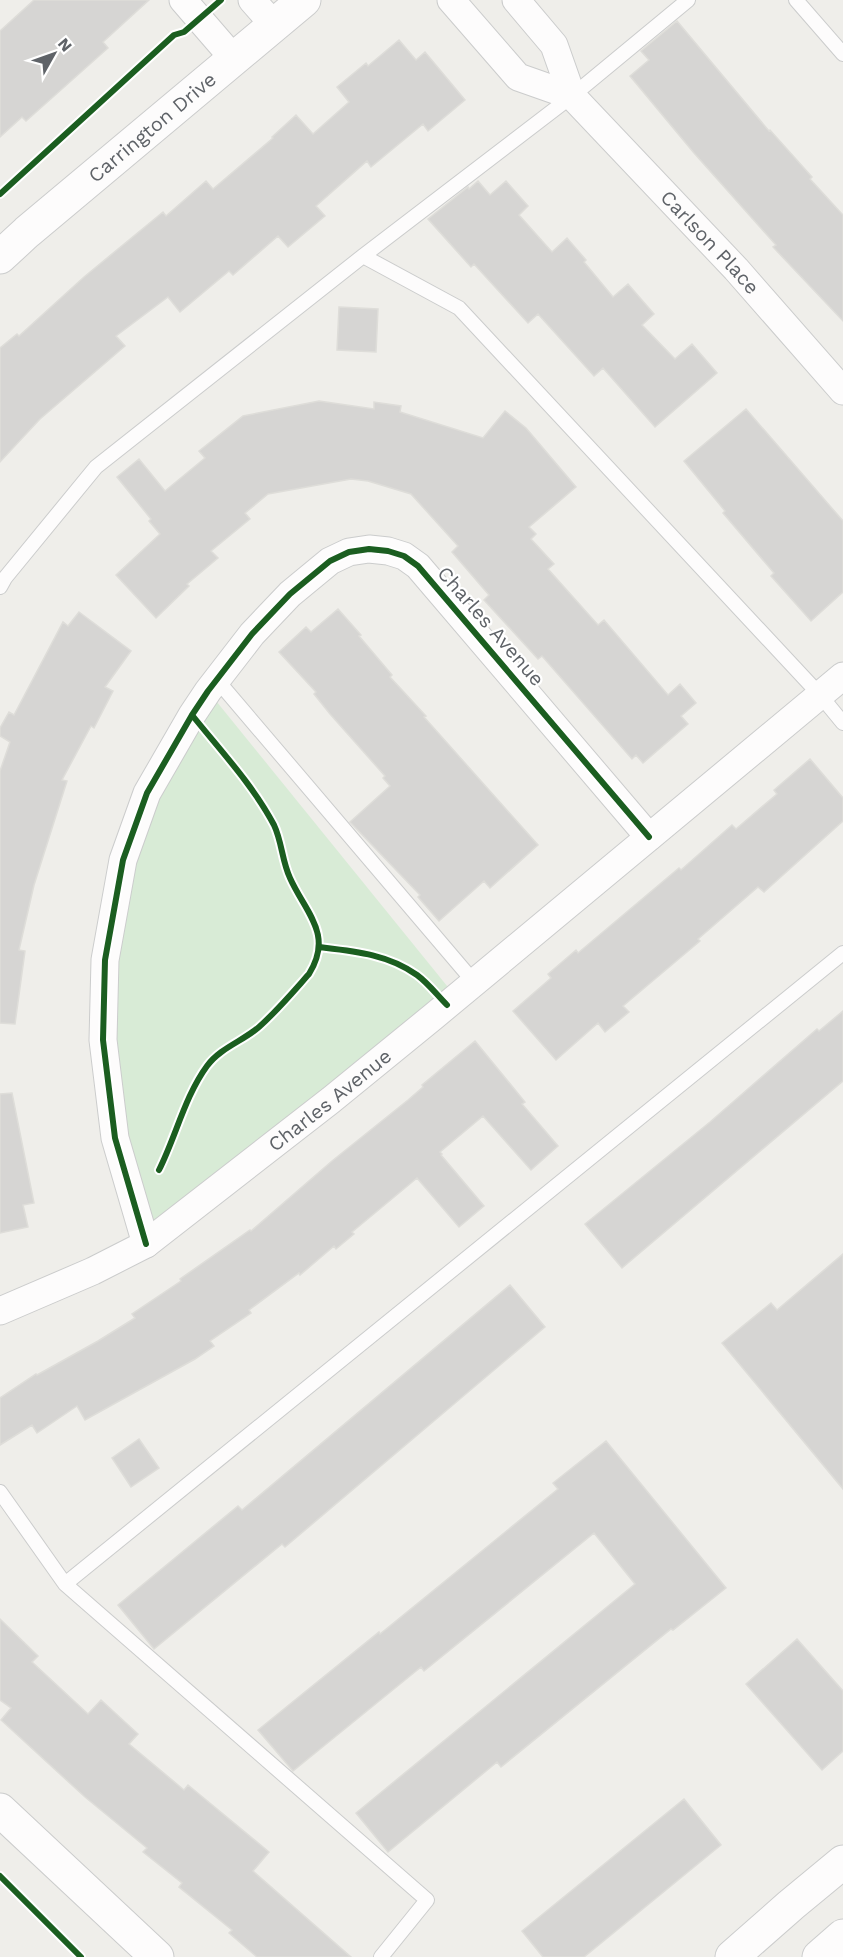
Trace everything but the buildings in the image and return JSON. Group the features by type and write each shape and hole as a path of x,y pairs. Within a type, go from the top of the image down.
{"street":[{"path":"183,0 234,59"},
{"path":"252,0 274,25"},
{"name":"Carrington Drive","path":"0,257 304,0"},
{"name":"Carlson Place","path":"450,0 518,77 572,96"},
{"name":"Carlson Place","path":"516,0 554,45 572,96 736,269 843,391"},
{"name":"Charles Avenue","path":"146,1244 115,1138 103,1040 105,960 123,860 147,793 192,715 252,633 290,594 330,561 349,552 369,549 404,556 418,566 650,837"},
{"name":"Charles Avenue","path":"0,1311 93,1271 146,1244 331,1100 843,676"},
{"path":"0,1810 149,1954"},
{"path":"732,1957 843,1862"},
{"path":"819,1957 843,1935"}],"lane":[{"path":"0,587 96,467 363,256 572,96 688,0"},
{"path":"796,0 843,54"},
{"path":"363,256 459,308 820,695 843,723"},
{"path":"217,680 474,982"},
{"path":"65,1584 843,953"},
{"path":"0,1492 65,1584 428,1900 381,1957"}],"green space":[{"path":"208,691 456,997 146,1244 103,1040 123,860"}],"cycle path":[{"path":"0,194 174,35 184,32 221,0"},
{"path":"146,1244 115,1138 103,1040 105,960 123,860 147,793 208,691 252,634 290,594 330,561 349,552 369,549 404,556 418,566 649,837"},
{"path":"159,1170 187,1103 207,1066 218,1054 253,1032 279,1008 309,974 319,947 314,924 287,872 279,838 266,810 192,715"},
{"path":"319,947 345,950 394,962 421,978 447,1005"},
{"path":"0,1876 81,1957"}]}
